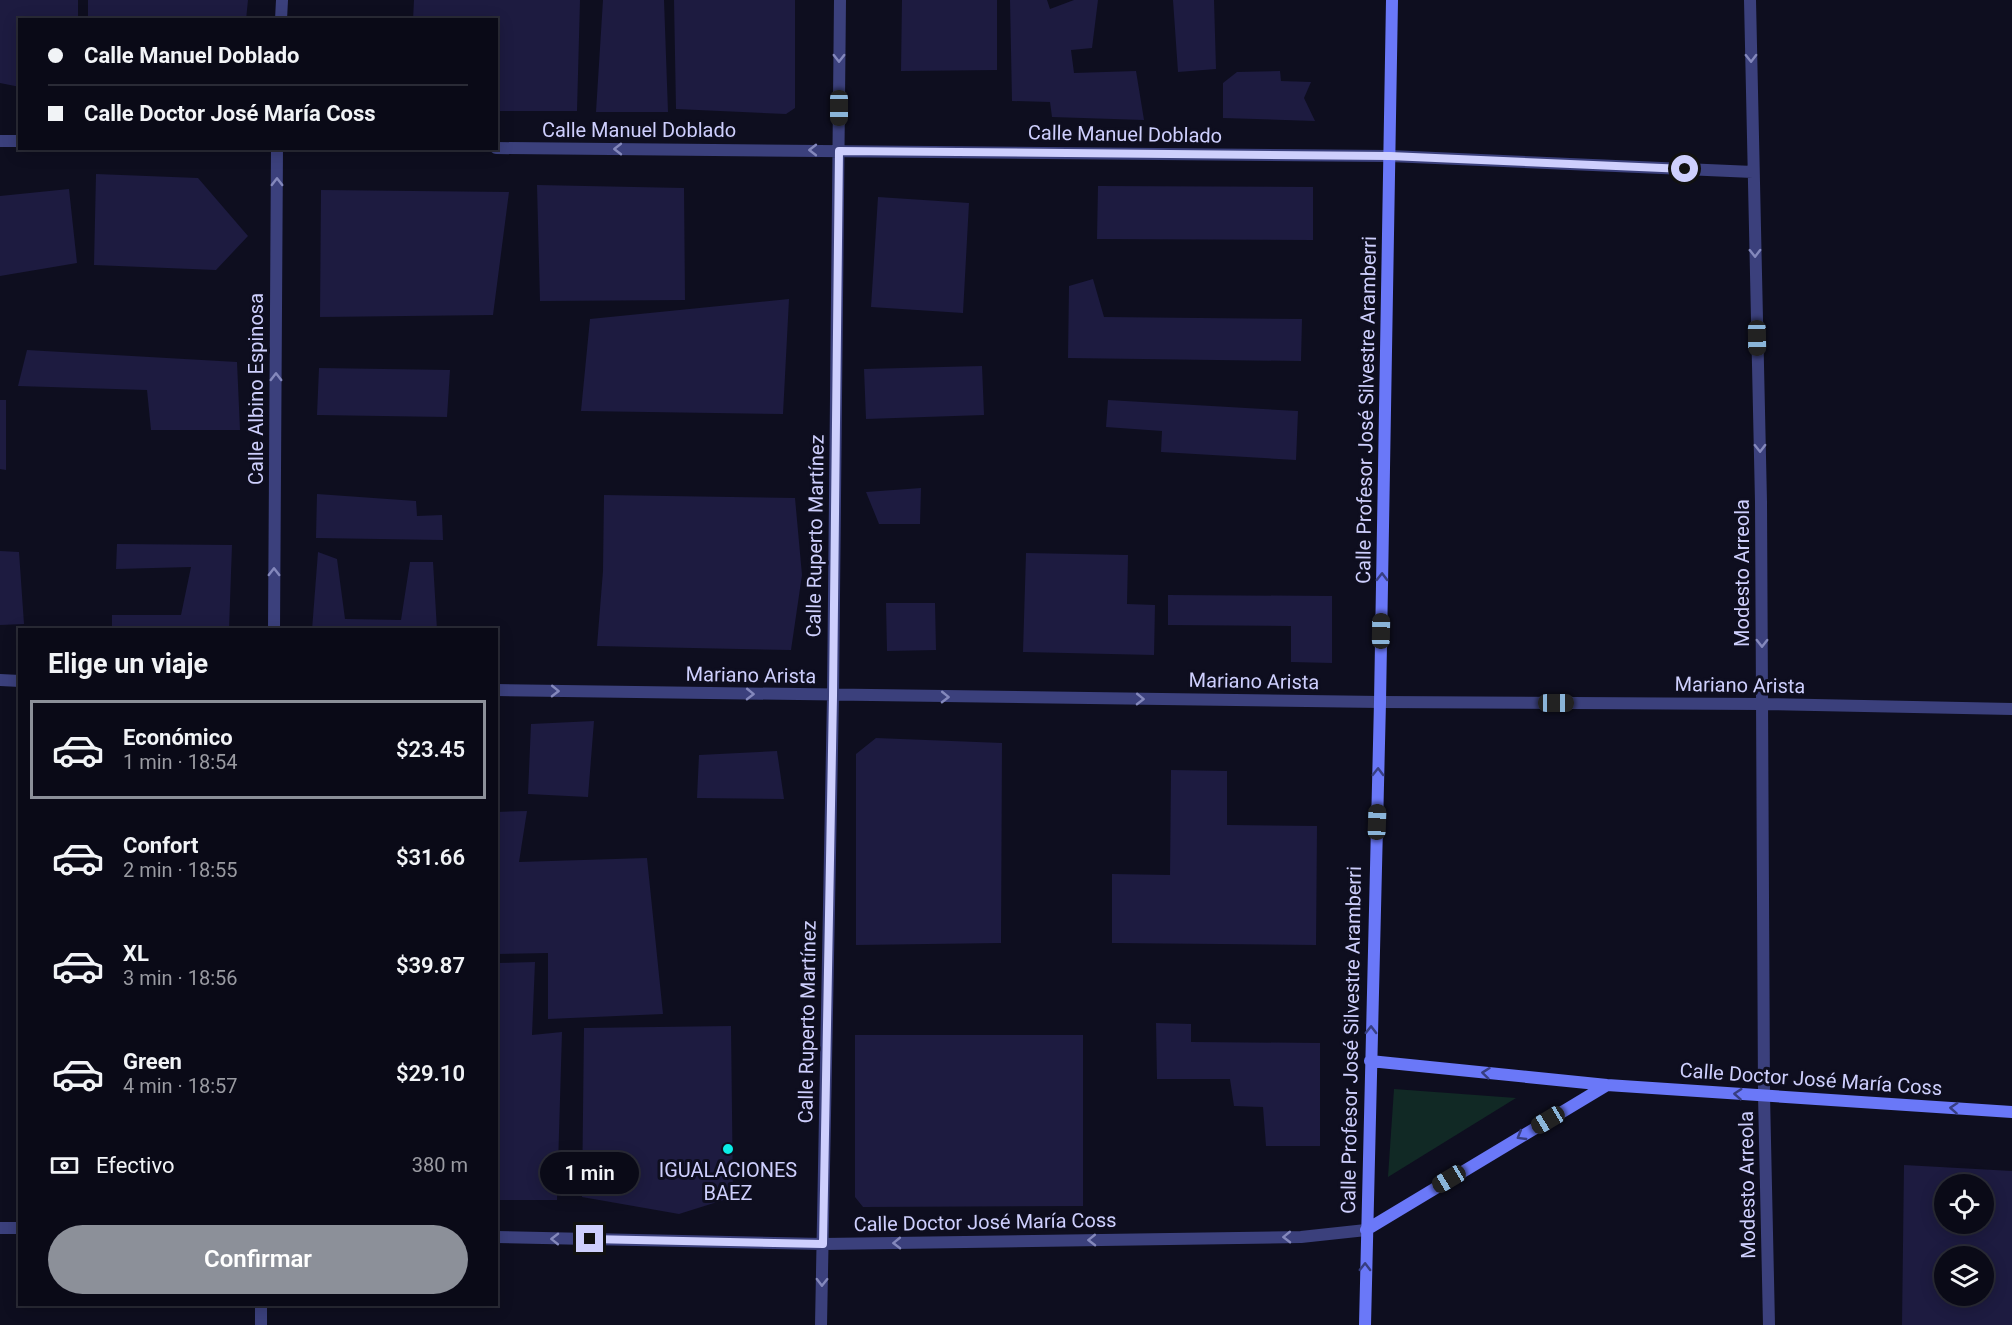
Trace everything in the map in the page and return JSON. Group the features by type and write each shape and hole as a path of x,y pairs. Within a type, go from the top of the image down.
{"main road":[{"name":"Calle Profesor José Silvestre Aramberri","path":"1365,1325 1380,702 1392,0"},
{"name":"Calle Doctor José María Coss","path":"1370,1061 1607,1085 2012,1112"},
{"path":"1366,1230 1607,1085"}],"street":[{"path":"281,18 282,0"},
{"name":"Calle Ruperto Martínez","path":"821,1325 833,696 840,0"},
{"name":"Modesto Arreola","path":"1750,0 1761,502 1764,1095 1769,1325"},
{"path":"0,141 18,141"},
{"name":"Calle Manuel Doblado","path":"498,148 1390,156 1753,172"},
{"name":"Calle Albino Espinosa","path":"274,628 277,150"},
{"path":"0,680 18,681"},
{"name":"Mariano Arista","path":"498,690 833,696 1762,704 2012,709"},
{"path":"0,1228 18,1228"},
{"name":"Calle Doctor José María Coss","path":"498,1238 823,1244 1301,1237 1366,1230"},
{"path":"261,1306 261,1325"}],"green space":[{"path":"1394,1089 1516,1098 1388,1177"}],"building":[{"path":"0,0 78,0 78,18 18,18 18,87 0,83"},
{"path":"88,0 248,0 246,18 88,18"},
{"path":"414,0 580,0 577,111 498,111 498,18 413,18"},
{"path":"603,0 664,0 668,112 596,112"},
{"path":"674,0 795,0 795,108 786,114 676,109"},
{"path":"902,0 997,0 997,70 901,71"},
{"path":"1010,0 1047,0 1050,9 1074,0 1098,0 1092,48 1071,50 1074,73 1136,71 1144,120 1052,117 1050,102 1012,101"},
{"path":"1173,0 1214,0 1216,69 1178,72"},
{"path":"1280,71 1281,81 1311,82 1304,98 1315,121 1223,118 1223,83 1237,72"},
{"path":"96,174 198,178 248,236 216,270 94,265"},
{"path":"537,185 684,188 685,300 540,301"},
{"path":"1098,186 1313,187 1313,240 1097,239"},
{"path":"69,189 77,263 0,276 0,196"},
{"path":"321,190 509,192 493,315 320,317"},
{"path":"878,197 969,203 963,313 871,307"},
{"path":"1093,279 1104,317 1302,319 1301,361 1068,358 1069,286"},
{"path":"789,299 783,414 581,411 590,319"},
{"path":"27,350 237,362 240,430 151,430 147,390 18,386"},
{"path":"982,366 984,415 866,419 864,369"},
{"path":"319,368 450,370 447,417 317,415"},
{"path":"0,400 6,400 6,470 0,469"},
{"path":"1108,400 1298,411 1296,460 1161,452 1162,431 1106,427"},
{"path":"921,488 920,524 879,524 866,492"},
{"path":"317,494 416,501 417,516 442,515 443,540 316,538"},
{"path":"604,495 795,498 802,575 791,650 597,646 603,571"},
{"path":"117,544 232,545 229,628 112,628 112,615 181,615 191,567 116,569"},
{"path":"0,551 19,552 24,624 0,625"},
{"path":"318,552 337,559 345,619 401,620 410,562 433,562 437,628 312,628"},
{"path":"1026,553 1128,555 1127,604 1155,605 1154,655 1023,652"},
{"path":"1168,595 1332,596 1332,663 1291,662 1291,626 1168,625"},
{"path":"886,603 935,603 936,650 887,651"},
{"path":"594,721 588,797 528,794 531,724"},
{"path":"876,738 1002,743 1001,943 856,945 856,754"},
{"path":"777,751 784,799 697,798 699,755"},
{"path":"1171,770 1227,771 1227,825 1317,826 1316,945 1112,943 1112,874 1170,875"},
{"path":"527,811 519,862 647,858 663,1014 548,1019 548,953 498,954 498,812"},
{"path":"535,962 532,1035 562,1032 557,1200 498,1200 498,963"},
{"path":"1156,1023 1191,1024 1191,1042 1320,1043 1320,1146 1266,1146 1263,1107 1234,1106 1230,1079 1157,1079"},
{"path":"731,1026 733,1197 679,1214 582,1197 584,1028"},
{"path":"855,1035 1083,1035 1083,1206 863,1207 855,1197"},
{"path":"1904,1165 2012,1171 2012,1325 1902,1325"}],"place":[{"name":"IGUALACIONES BAEZ","path":"728,1149"}],"route":[{"path":"590,1239 823,1244 833,696 839,151 1390,156 1685,169"}]}
